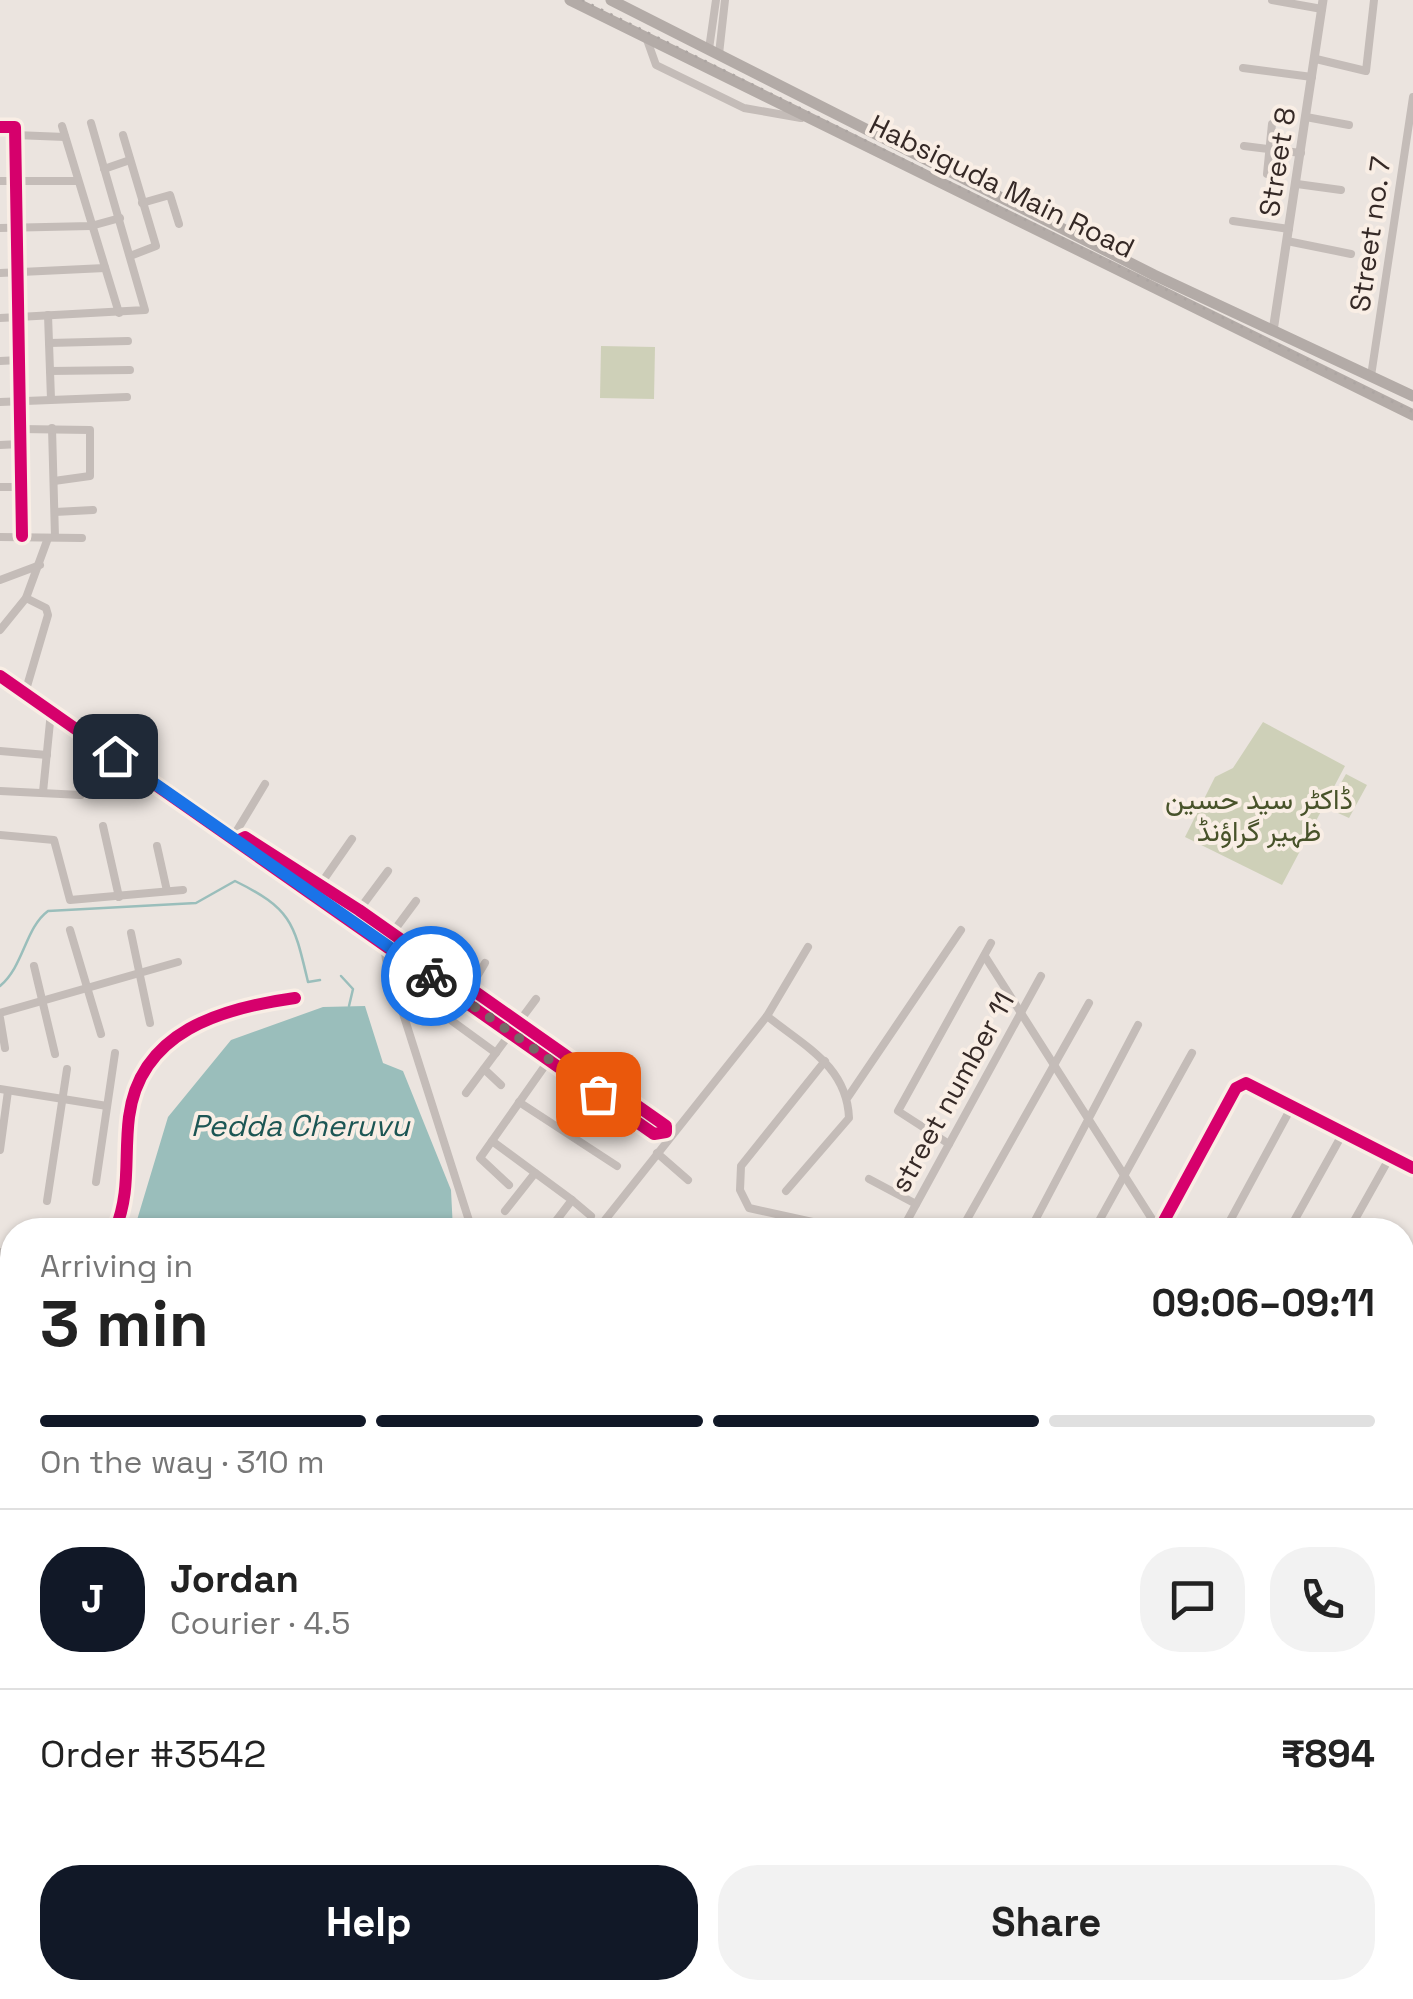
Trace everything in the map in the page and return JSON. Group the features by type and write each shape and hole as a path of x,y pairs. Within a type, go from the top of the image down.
{"main road":[{"name":"Habsiguda Main Road","path":"570,0 1413,414"},
{"name":"Habsiguda Main Road","path":"612,0 1274,331 1413,396"},
{"path":"911,170 922,155"}],"street":[{"path":"714,51 716,0"},
{"path":"714,51 725,0"},
{"path":"1272,0 1322,4"},
{"path":"1366,71 1374,0"},
{"name":"Street 8","path":"1274,331 1322,4"},
{"path":"645,35 656,64 744,108 811,119"},
{"path":"1316,59 1380,74"},
{"path":"1243,68 1312,77"},
{"name":"Street no. 7","path":"1372,376 1413,97"},
{"path":"1306,117 1349,125"},
{"path":"0,318 145,310 90,123"},
{"path":"1267,174 1272,124"},
{"path":"62,126 119,313"},
{"path":"0,127 15,127 22,536"},
{"path":"15,135 65,136"},
{"path":"123,136 156,246 130,256"},
{"path":"1244,146 1302,154"},
{"path":"104,168 130,160"},
{"path":"1401,176 1413,178"},
{"path":"0,180 77,180"},
{"path":"1297,184 1341,190"},
{"path":"142,203 170,195 179,224"},
{"path":"0,228 91,226 120,218"},
{"path":"1233,221 1290,229"},
{"path":"1287,241 1350,254"},
{"path":"0,273 104,268"},
{"path":"48,315 50,399"},
{"path":"49,343 128,342"},
{"path":"0,361 19,360"},
{"path":"50,371 130,370"},
{"path":"0,402 127,397"},
{"path":"20,429 87,427 90,476 54,481"},
{"path":"0,630 26,598 52,537 52,428"},
{"path":"0,444 20,444"},
{"path":"0,487 21,487"},
{"path":"54,512 93,510"},
{"path":"0,537 82,538"},
{"path":"0,580 40,565"},
{"path":"25,694 48,616 46,608 26,598"},
{"path":"0,676 622,1112 659,1137 666,1132 666,1126 320,884 245,837 235,839"},
{"path":"43,792 51,712"},
{"path":"0,751 47,755"},
{"path":"235,839 265,784"},
{"path":"0,790 81,795"},
{"path":"103,826 119,897"},
{"path":"0,835 51,839 70,900 183,890"},
{"path":"314,893 352,839"},
{"path":"157,846 167,891"},
{"path":"358,910 388,871"},
{"path":"416,901 384,944 392,984 468,1218"},
{"path":"70,930 102,1034"},
{"path":"848,1097 961,930"},
{"path":"131,933 150,1023"},
{"path":"949,1144 898,1111 991,944"},
{"path":"606,1218 767,1016 808,948"},
{"path":"986,958 1151,1218"},
{"path":"4,1048 0,1016 178,962"},
{"path":"464,998 484,963"},
{"path":"34,966 55,1054"},
{"name":"street number 11","path":"908,1218 1041,976"},
{"path":"119,1218 126,1199 129,1114 149,1062 164,1043 231,1010 295,998"},
{"path":"466,1092 536,999"},
{"path":"968,1218 1088,1003"},
{"path":"767,1016 833,1066 848,1097 849,1118 786,1191"},
{"path":"448,1018 496,1054"},
{"path":"1037,1218 1138,1025"},
{"path":"509,1185 480,1161 556,1050"},
{"path":"96,1182 115,1053"},
{"path":"1101,1218 1192,1053"},
{"path":"789,1218 749,1208 740,1190 741,1166 825,1062"},
{"path":"47,1201 67,1069"},
{"path":"484,1070 501,1085"},
{"path":"1166,1218 1236,1088 1246,1082 1413,1168"},
{"path":"0,1150 4,1090 107,1106"},
{"path":"622,1112 630,1101"},
{"path":"519,1102 617,1166"},
{"path":"1231,1218 1291,1108"},
{"path":"1296,1218 1343,1134"},
{"path":"492,1141 592,1216"},
{"path":"657,1153 688,1180"},
{"path":"1356,1218 1390,1156"},
{"path":"505,1212 534,1173"},
{"path":"868,1179 916,1204"},
{"path":"558,1218 572,1200"}],"green space":[{"path":"601,346 655,347 654,399 600,398"},
{"name":"ڈاکٹر سید حسین ظہیر گراؤنڈ","path":"1263,722 1345,766 1282,885 1185,837 1215,777 1233,768"},
{"path":"1346,774 1367,785 1349,818 1327,808"}],"water":[{"name":"Pedda Cheruvu","path":"365,1006 383,1063 403,1071 451,1190 452,1218 138,1218 168,1117 231,1040 323,1007"}],"waterway":[{"path":"0,986 14,968 34,927 48,911 196,903 235,881 268,900 288,920 308,982 320,980"},
{"path":"341,976 353,989 349,1006"}],"railway":[{"path":"582,0 1413,412"}],"cycle path":[{"path":"0,127 15,127 22,536"},
{"path":"0,676 654,1134 666,1132 666,1126 359,910 245,837 237,841"},
{"path":"119,1218 129,1117 136,1088 149,1064 167,1044 213,1017 295,998"},
{"path":"1166,1218 1236,1088 1246,1083 1413,1168"}],"way so far":[{"path":"431,976 598,1094"}],"route":[{"path":"115,756 431,976"}]}
